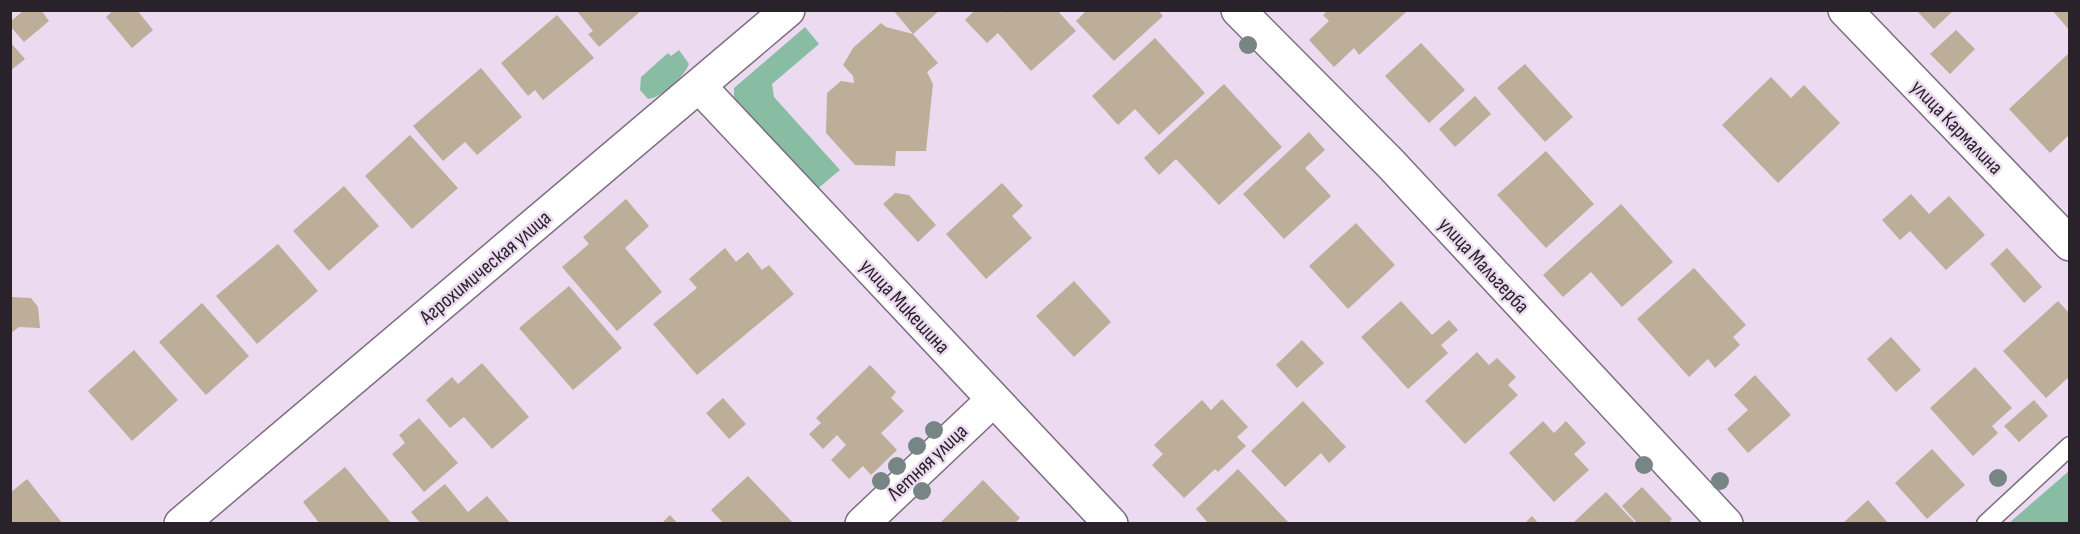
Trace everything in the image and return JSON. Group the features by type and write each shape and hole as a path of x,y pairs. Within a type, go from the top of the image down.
{"street":[{"name":"Агрохимическая улица","path":"181,524 788,10"},
{"name":"улица Мальгерба","path":"1238,10 1391,164 1726,524"},
{"name":"улица Кармалина","path":"1845,10 2070,244"},
{"name":"улица Микешина","path":"699,86 1111,524"},
{"name":"Летняя улица","path":"862,524 993,400"}],"lane":[{"path":"1986,524 2070,446"}],"green space":[{"path":"805,27 819,44 772,84 774,97 840,170 816,190 734,101 734,88"},
{"path":"679,50 689,64 687,69 666,91 648,99 640,90 641,77 668,53 671,56"},
{"path":"2069,471 2069,523 2009,523"}],"building":[{"path":"24,10 41,10 49,21 24,42 10,26 10,22"},
{"path":"114,10 137,10 153,30 132,48 106,17"},
{"path":"576,10 642,10 599,47 588,34 593,31"},
{"path":"893,10 940,10 913,34"},
{"path":"975,10 998,10 1000,13 1003,10 1057,10 1076,31 1031,71 998,33 987,43 965,20"},
{"path":"1087,10 1158,10 1163,16 1114,61 1076,21"},
{"path":"1328,10 1405,10 1406,12 1359,55 1354,48 1334,67 1309,40 1329,21 1323,15"},
{"path":"1916,10 1954,10 1934,29"},
{"path":"2052,10 2070,10 2070,31"},
{"path":"557,15 594,58 543,100 535,90 528,96 501,63"},
{"path":"881,23 886,27 913,34 938,63 927,72 933,84 926,151 896,151 895,166 855,165 826,133 827,93 841,81 854,83 853,76 843,65 853,48"},
{"path":"1956,30 1975,49 1950,74 1930,54"},
{"path":"1155,38 1205,93 1159,135 1135,109 1118,125 1092,96"},
{"path":"10,42 25,59 10,71"},
{"path":"1421,43 1465,90 1429,123 1385,76"},
{"path":"2070,52 2070,134 2050,153 2009,109"},
{"path":"1525,64 1573,117 1545,142 1497,88"},
{"path":"481,68 522,117 477,155 465,142 443,161 413,126"},
{"path":"1771,77 1791,98 1804,85 1840,123 1778,183 1722,125"},
{"path":"1224,84 1282,147 1219,205 1176,159 1159,175 1144,158"},
{"path":"1475,96 1491,114 1455,147 1439,129"},
{"path":"1309,132 1325,150 1305,168 1331,196 1284,239 1243,194"},
{"path":"410,135 458,188 412,229 365,176"},
{"path":"1546,151 1594,204 1546,248 1497,195"},
{"path":"1002,183 1023,206 1012,216 1032,238 986,279 946,234"},
{"path":"344,186 379,226 329,271 293,231"},
{"path":"895,193 909,195 936,225 918,242 883,204"},
{"path":"1911,194 1929,214 1949,196 1985,235 1946,270 1910,231 1900,240 1882,220"},
{"path":"626,199 649,226 625,248 662,292 617,331 562,267 589,244 583,237"},
{"path":"1621,204 1673,262 1622,307 1591,272 1563,297 1543,275"},
{"path":"1356,223 1395,265 1348,309 1309,266"},
{"path":"278,244 318,291 257,344 216,296"},
{"path":"725,248 736,262 748,252 762,270 769,265 794,294 697,375 653,324 697,288 689,279"},
{"path":"2007,248 2042,287 2024,303 1990,264"},
{"path":"1694,268 1746,325 1733,337 1740,345 1715,368 1708,359 1689,377 1637,319"},
{"path":"1074,281 1111,322 1074,357 1036,316"},
{"path":"569,286 622,348 573,390 519,328"},
{"path":"10,294 12,297 31,298 38,307 40,328 19,327 10,334"},
{"path":"1401,301 1432,335 1449,320 1458,330 1441,345 1448,353 1408,389 1361,337"},
{"path":"2058,301 2070,314 2070,376 2046,398 2003,351"},
{"path":"202,303 249,356 206,395 159,342"},
{"path":"1891,337 1921,370 1896,392 1867,359"},
{"path":"1302,340 1324,363 1297,388 1276,365"},
{"path":"134,350 178,400 132,441 88,391"},
{"path":"1477,352 1489,365 1497,358 1516,377 1508,385 1518,395 1465,444 1425,401"},
{"path":"482,363 529,417 492,449 464,417 450,428 426,400 452,377 458,384"},
{"path":"870,365 896,392 891,398 904,411 881,433 897,450 871,475 863,466 849,479 831,460 846,445 837,435 823,449 809,434 821,423 816,418"},
{"path":"1975,367 2012,408 1992,426 1998,433 1973,456 1930,408"},
{"path":"1755,375 1791,415 1748,453 1727,429 1748,410 1734,395"},
{"path":"723,398 746,424 729,439 706,413"},
{"path":"1222,399 1248,427 1237,437 1246,446 1218,472 1215,469 1184,498 1152,465 1163,454 1154,445 1202,400 1211,410"},
{"path":"2034,400 2048,416 2019,442 2004,426"},
{"path":"1303,401 1346,447 1329,463 1321,453 1285,487 1251,451"},
{"path":"419,418 458,463 424,492 392,454 405,443 399,435"},
{"path":"1543,421 1554,433 1566,421 1586,443 1574,454 1589,470 1554,502 1509,453"},
{"path":"1932,449 1965,485 1927,519 1895,483"},
{"path":"345,467 392,524 320,524 303,502"},
{"path":"1238,469 1288,522 1286,524 1209,524 1196,509"},
{"path":"748,476 794,524 724,524 711,510"},
{"path":"27,479 63,524 10,524 10,493"},
{"path":"983,480 1020,518 1014,524 939,524"},
{"path":"445,484 468,512 487,496 511,524 421,524 411,512"},
{"path":"1642,487 1672,519 1668,524 1638,524 1622,506"},
{"path":"1606,492 1636,524 1572,524"},
{"path":"1868,500 1889,524 1842,524"},
{"path":"670,515 678,524 661,524"},
{"path":"1532,516 1539,524 1524,524"}]}
